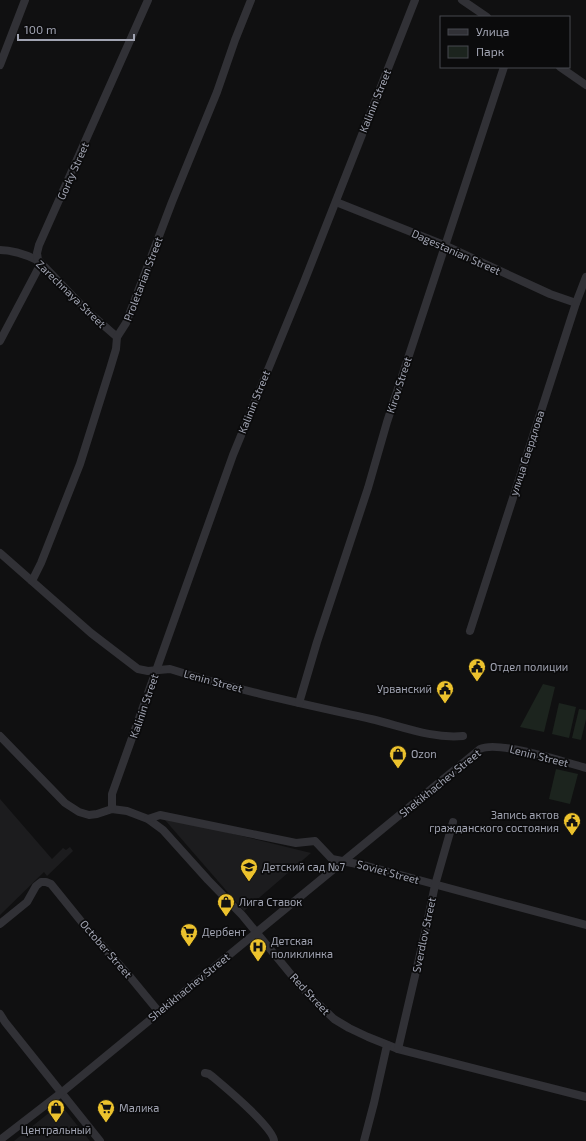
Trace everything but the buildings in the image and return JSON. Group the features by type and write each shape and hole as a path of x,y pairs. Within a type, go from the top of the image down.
{"street":[{"path":"0,65 25,0"},
{"name":"Gorky Street","path":"0,341 39,267 38,248 148,0"},
{"name":"Proletarian Street","path":"32,581 41,563 80,464 116,349 117,337 126,323 172,202 214,99 251,0"},
{"name":"Kalinin Street","path":"112,810 112,794 232,455 336,202 415,0"},
{"path":"462,0 486,16"},
{"name":"Kirov Street","path":"299,704 317,642 368,488 387,422 444,245 504,68"},
{"path":"561,68 586,85"},
{"name":"Dagestanian Street","path":"336,202 444,245 550,294 576,303"},
{"name":"Zarechnaya Street","path":"0,250 20,253 38,262 86,310 117,337"},
{"name":"улица Свердлова","path":"470,631 576,303 586,277"},
{"name":"Lenin Street","path":"0,553 91,633 138,669 148,672 170,669 299,704 372,719 442,736 463,736"},
{"path":"0,736 65,803 75,810 89,815 112,810"},
{"name":"Lenin Street","path":"491,746 510,748 586,768"},
{"name":"Shekikhachev Street","path":"0,1140 61,1093 475,753 485,747 491,746"},
{"name":"Red Street","path":"112,810 127,811 148,819 163,830 242,915 303,989 334,1019 368,1037 398,1049 586,1097"},
{"name":"Soviet Street","path":"148,819 160,815 296,843 315,841 332,859 586,926"},
{"name":"Sverdlov Street","path":"398,1049 435,885 453,822"},
{"name":"October Street","path":"0,924 27,902 32,891 42,882 52,884 89,931 159,1012"},
{"path":"0,1014 100,1141"},
{"path":"364,1141 387,1045"},
{"path":"205,1073 213,1077 250,1111 272,1133 274,1141"}],"shaded area":[{"path":"0,799 52,859 63,848 66,850 70,847 73,851 47,876 44,872 0,915"},
{"name":"Детский сад №7","path":"165,820 202,826 311,853 244,911"},
{"name":"Центральный","path":"60,1104 90,1141 14,1141"}],"green space":[{"path":"543,684 555,687 544,732 520,727"},
{"path":"559,703 576,707 569,738 552,734"},
{"path":"579,709 586,710 586,719 581,740 572,738"},
{"path":"556,769 578,774 570,804 549,799"}],"place":[{"name":"Отдел полиции","path":"477,682"},
{"name":"Урванский","path":"445,704"},
{"name":"Ozon","path":"398,769"},
{"name":"Запись актов гражданского состояния","path":"572,836"},
{"name":"Детский сад №7","path":"249,882"},
{"name":"Лига Ставок","path":"226,917"},
{"name":"Дербент","path":"189,947"},
{"name":"Детская поликлинка","path":"258,962"},
{"name":"Центральный","path":"56,1123"},
{"name":"Малика","path":"106,1123"}]}
